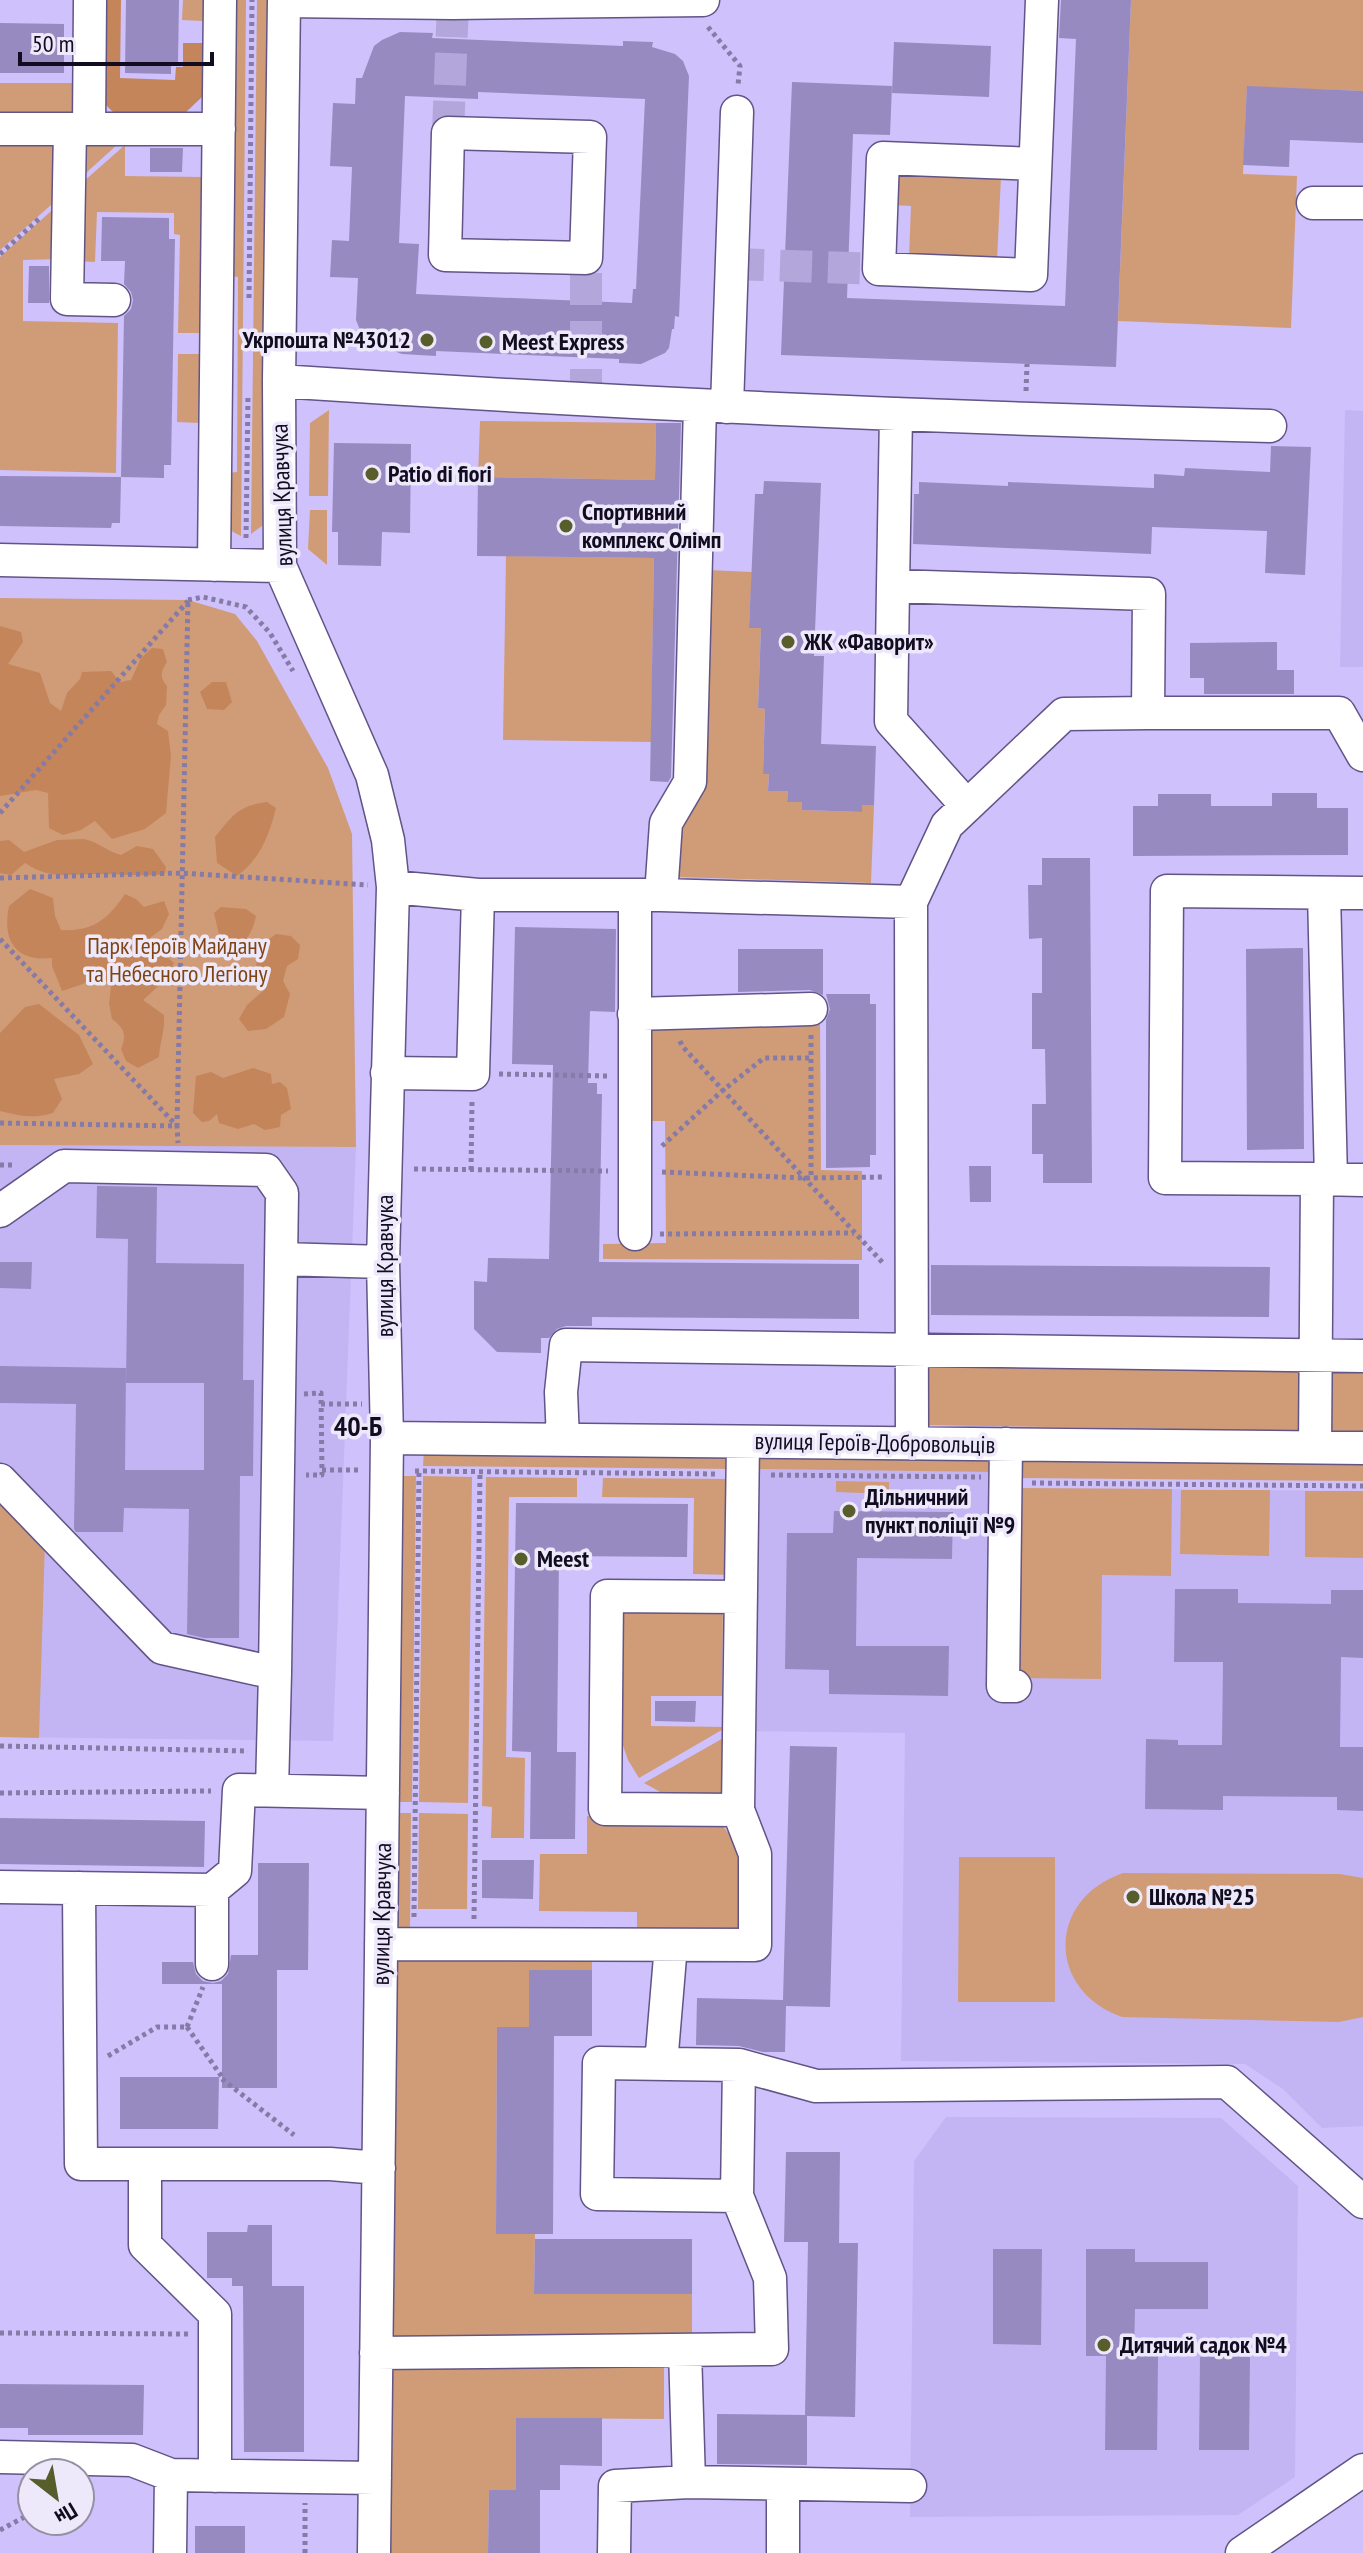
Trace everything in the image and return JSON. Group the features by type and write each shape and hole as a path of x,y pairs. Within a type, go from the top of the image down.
{"street":[{"path":"90,0 67,299 114,300"},
{"path":"214,565 220,0"},
{"path":"1035,164 883,158 879,269 1031,275 1042,0"},
{"path":"284,1 695,1"},
{"name":"вулиця Кравчука","path":"284,1 280,566 372,775 388,840 382,879 387,1073 375,1459 383,1793 374,2553"},
{"path":"635,1234 634,1014 648,895 666,823 690,782 713,407 737,112"},
{"path":"0,129 219,129"},
{"path":"448,133 590,137 586,258 445,255 448,133"},
{"path":"1313,203 1363,203"},
{"path":"279,381 713,407 1270,426"},
{"path":"896,414 891,721 967,806"},
{"path":"0,560 280,566"},
{"path":"893,586 1149,594 1148,713"},
{"path":"912,1443 911,902 947,825 1064,714 1351,713 1363,755"},
{"path":"382,879 478,895 648,895 911,902"},
{"path":"1337,1179 1165,1178 1167,891 1363,893"},
{"path":"1315,1447 1316,1356 1337,1179 1324,893"},
{"path":"387,1073 473,1074 478,895"},
{"path":"634,1014 811,1009"},
{"path":"0,1211 64,1166 266,1170 282,1193 272,1790"},
{"path":"281,1259 383,1262"},
{"path":"563,1440 561,1392 566,1345 1363,1356"},
{"name":"вулиця Героїв-Добровольців","path":"375,1459 420,1438 1363,1448"},
{"path":"381,1944 755,1945 755,1854 738,1810 743,1442"},
{"path":"1006,1444 1003,1686 1015,1686"},
{"path":"0,1480 162,1648 275,1673"},
{"path":"738,1810 605,1809 607,1596 741,1597"},
{"path":"0,1887 212,1890 235,1871 239,1790 383,1793"},
{"path":"79,1888 81,2164 330,2164 379,2168"},
{"path":"212,1890 212,1964"},
{"path":"661,2064 671,1945"},
{"path":"737,2196 597,2194 599,2063 739,2065 816,2086 1227,2082 1363,2202"},
{"path":"376,2353 772,2349 770,2278 737,2196 739,2065"},
{"path":"145,2164 145,2245 215,2314 215,2476"},
{"path":"685,2350 689,2482"},
{"path":"0,2457 132,2460 171,2475 375,2478"},
{"path":"1242,2553 1363,2470"},
{"path":"170,2553 171,2475"},
{"path":"614,2553 615,2486 689,2482 910,2486"},
{"path":"783,2484 783,2553"}],"path":[{"path":"695,1 740,66 737,112"},
{"path":"0,813 188,600 203,597 246,607 270,633 293,672"},
{"path":"178,1170 188,600"},
{"path":"0,878 181,873 372,885 382,879"},
{"path":"0,939 177,1126"},
{"path":"807,1178 811,1009"},
{"path":"673,1013 682,1046 911,1292"},
{"path":"635,1171 722,1091 764,1058 811,1058"},
{"path":"471,1170 473,1074 634,1076"},
{"path":"0,1123 177,1126"},
{"path":"385,1169 635,1171 807,1178 911,1177"},
{"path":"635,1234 855,1233"},
{"path":"363,1389 363,1418"},
{"path":"278,1475 322,1475 321,1393 279,1394"},
{"path":"321,1404 363,1404"},
{"path":"414,1944 420,1438"},
{"path":"322,1470 375,1459 419,1471 719,1474"},
{"path":"474,1944 480,1472"},
{"path":"767,1475 1363,1486"},
{"path":"0,1746 273,1751"},
{"path":"0,1793 239,1790"},
{"path":"187,2027 212,1964"},
{"path":"81,2073 157,2027 187,2027"},
{"path":"187,2027 222,2078 294,2136"},
{"path":"0,2333 215,2334"},
{"path":"305,2553 306,2478"}],"shaded area":[{"path":"105,0 121,0 120,78 175,80 176,67 183,67 183,43 203,43 202,97 184,114 114,113 104,103"},
{"path":"1345,410 1363,411 1363,667 1340,667"},
{"path":"0,626 21,632 23,642 8,664 40,673 50,703 61,711 67,693 80,679 82,672 111,671 120,682 131,680 141,658 152,648 163,649 167,662 162,674 167,686 166,705 157,724 168,731 171,756 166,813 145,829 112,839 95,821 81,830 63,835 49,828 48,793 36,790 0,796"},
{"path":"212,682 226,682 232,702 224,710 207,709 200,692"},
{"path":"267,802 276,808 267,837 252,862 237,876 217,863 215,837 236,813"},
{"path":"84,839 121,855 137,846 153,849 166,867 165,874 62,875 34,869 25,863 11,875 0,873 0,841 9,840 24,852 57,840"},
{"path":"30,889 53,898 55,916 61,930 82,929 99,922 125,894 144,907 164,901 169,914 162,929 147,940 174,963 164,981 143,1000 164,1015 159,1057 138,1068 126,1061 121,1049 123,1032 112,1019 109,1003 111,987 102,979 92,978 62,991 52,958 29,956 14,946 8,929 9,906"},
{"path":"221,907 246,909 256,916 245,941 222,956 215,949 220,939 214,913"},
{"path":"276,934 291,936 300,945 298,959 287,966 283,981 290,994 284,1017 266,1029 248,1031 239,1019 247,1005 265,989 265,975 256,965 261,945"},
{"path":"39,1004 79,1035 93,1064 79,1074 54,1079 62,1099 53,1113 26,1116 0,1111 0,1033 25,1007"},
{"path":"253,1068 271,1074 272,1084 280,1082 287,1088 291,1109 281,1115 280,1127 265,1130 254,1124 238,1129 219,1123 217,1114 209,1121 202,1122 193,1113 196,1076 211,1072 223,1078"},
{"path":"0,1145 356,1147 333,1741 0,1737"},
{"name":"Школа №25","path":"754,1454 1018,1456 1018,1488 1363,1491 1363,2126 1322,2128 1283,2089 1245,2064 901,2061 905,1733 751,1731"},
{"name":"Дитячий садок №4","path":"946,2117 1221,2118 1298,2186 1295,2477 1238,2515 910,2517 914,2161"}],"green space":[{"path":"183,0 203,0 203,21 182,20"},
{"path":"231,0 246,0 241,536 228,525 227,473 237,472 238,277 228,276"},
{"path":"257,0 269,0 264,517 262,526 251,534"},
{"path":"1131,0 1363,0 1363,91 1247,87 1243,174 1297,176 1291,328 1118,321"},
{"path":"0,83 78,83 78,112 0,112"},
{"path":"76,144 118,144 76,182"},
{"path":"0,145 60,145 60,197 0,250"},
{"path":"125,145 125,176 203,177 200,333 178,333 180,235 174,234 174,213 97,212 95,262 74,261 75,189"},
{"path":"895,172 1001,176 997,261 909,258 911,206 894,205"},
{"path":"60,203 60,259 23,260 23,321 118,323 116,473 0,470 0,257"},
{"path":"178,354 200,354 199,423 177,422"},
{"path":"329,410 328,496 309,496 310,423"},
{"path":"480,421 656,423 655,480 478,477"},
{"path":"310,510 327,510 327,565 308,549"},
{"path":"506,556 654,558 651,742 503,740"},
{"path":"708,570 752,572 749,627 761,628 758,708 765,709 763,773 769,774 768,790 788,791 787,802 802,802 802,810 862,812 862,805 874,805 871,883 678,877 680,820"},
{"name":"Парк Героїв Майдану та Небесного Легіону","path":"0,598 188,600 235,614 257,641 328,768 352,834 356,1147 0,1145"},
{"path":"820,1019 821,1170 862,1171 862,1260 603,1259 603,1244 666,1243 665,1121 643,1121 643,1022"},
{"path":"925,1358 1300,1365 1299,1431 923,1425"},
{"path":"1329,1365 1363,1365 1363,1432 1327,1432"},
{"path":"424,1450 732,1453 732,1469 423,1466"},
{"path":"754,1454 997,1456 997,1472 754,1469"},
{"path":"1018,1456 1363,1460 1363,1481 1018,1478"},
{"path":"400,1476 416,1476 412,1802 396,1802"},
{"path":"423,1476 472,1477 468,1803 419,1802"},
{"path":"486,1477 577,1478 577,1497 509,1497 506,1757 525,1758 524,1838 491,1838 492,1807 482,1806"},
{"path":"603,1478 732,1479 731,1575 693,1574 694,1498 602,1497"},
{"path":"836,1481 889,1482 889,1494 836,1492"},
{"path":"1018,1488 1172,1489 1171,1576 1102,1575 1101,1679 1015,1678"},
{"path":"1181,1490 1270,1490 1269,1556 1180,1554"},
{"path":"1305,1491 1363,1491 1363,1558 1305,1557"},
{"path":"0,1493 45,1540 39,1738 0,1737"},
{"path":"620,1605 723,1606 722,1696 651,1696 651,1726 727,1727 639,1778 628,1760 619,1734"},
{"path":"727,1736 726,1799 671,1798 644,1783"},
{"path":"396,1813 411,1813 410,1930 395,1929"},
{"path":"419,1813 468,1814 467,1909 418,1909"},
{"path":"587,1816 717,1818 746,1857 745,1934 637,1933 637,1912 539,1911 540,1854 587,1854"},
{"path":"959,1857 1055,1857 1055,2002 958,2002"},
{"path":"1123,1873 1340,1874 1363,1878 1363,2017 1339,2022 1122,2017 1097,2004 1079,1987 1069,1966 1066,1945 1069,1923 1080,1903 1098,1886"},
{"path":"391,1952 592,1954 592,1970 529,1971 529,2027 497,2027 496,2234 535,2234 534,2294 692,2294 692,2339 389,2338"},
{"path":"389,2366 664,2367 664,2419 516,2418 516,2490 489,2490 488,2553 388,2553"}],"building":[{"path":"126,0 179,0 178,62 171,62 171,74 125,73"},
{"path":"1061,0 1131,0 1116,367 781,355 792,82 892,86 890,135 853,134 847,298 1065,306 1076,39 1059,38"},
{"path":"0,23 64,24 64,73 0,73"},
{"path":"400,32 433,33 432,38 623,46 623,41 653,42 652,47 675,54 683,61 689,76 679,317 675,316 669,348 665,353 641,364 619,363 619,359 436,351 436,356 402,354 378,345 360,330 356,320 358,278 330,277 332,240 349,241 352,167 330,166 333,103 355,104 356,78 362,78 374,46","holes":["478,92 645,99 636,289 633,289 632,303 416,294 419,244 399,243 405,96 478,99"]},
{"path":"894,42 991,46 989,97 892,93"},
{"path":"1247,86 1363,91 1363,143 1290,140 1289,167 1243,165"},
{"path":"150,148 183,148 182,172 150,172"},
{"path":"102,217 169,218 169,239 175,239 171,465 164,465 164,478 121,477 124,316 131,309 133,300 124,284 125,261 101,261"},
{"path":"29,266 49,266 49,303 28,303"},
{"name":"Спортивний комплекс Олімп","path":"656,423 681,423 671,777 668,782 650,781 654,558 477,556 478,477 655,480"},
{"name":"Patio di fiori","path":"334,443 411,444 410,533 382,532 381,566 338,565 338,532 332,532"},
{"path":"1271,446 1311,447 1305,575 1265,573 1267,531 1152,527 1151,554 913,544 914,494 919,494 919,482 1154,488 1154,474 1184,476 1185,468 1270,472"},
{"path":"0,476 121,477 120,523 112,523 111,528 0,526"},
{"name":"ЖК «Фаворит»","path":"764,481 821,483 814,656 824,656 821,744 876,746 874,805 862,805 862,812 802,810 802,802 787,802 788,791 768,791 769,774 763,774 765,709 758,708 761,628 749,628 755,494 763,494"},
{"path":"1277,642 1277,670 1294,670 1294,694 1204,694 1204,678 1190,678 1190,643"},
{"path":"1272,793 1317,793 1317,808 1348,808 1348,855 1133,856 1133,806 1158,806 1158,794 1211,794 1211,806 1272,806"},
{"path":"1042,858 1090,858 1092,1183 1043,1183 1043,1154 1032,1154 1032,1104 1046,1104 1045,1049 1032,1049 1032,993 1042,993 1042,938 1029,939 1028,885 1042,885"},
{"path":"515,927 616,929 615,1012 590,1011 588,1083 597,1083 597,1094 602,1094 599,1262 859,1264 859,1319 592,1317 592,1326 566,1326 557,1329 549,1338 541,1338 541,1353 497,1352 474,1329 474,1281 487,1282 488,1258 549,1259 553,1065 512,1064"},
{"path":"1303,948 1304,1149 1247,1150 1246,949"},
{"path":"738,949 823,949 823,995 810,990 738,992"},
{"path":"826,994 870,994 870,1004 876,1004 876,1155 870,1155 870,1167 826,1168 826,1020 830,1009"},
{"path":"969,1166 991,1166 991,1202 970,1202"},
{"path":"97,1186 157,1187 156,1263 244,1264 243,1380 254,1380 253,1476 240,1476 239,1638 204,1638 187,1634 189,1509 124,1508 123,1532 76,1532 76,1404 0,1403 0,1366 126,1368 125,1470 204,1470 204,1383 126,1383 128,1239 96,1238"},
{"path":"0,1262 32,1262 31,1289 0,1288"},
{"path":"931,1265 1270,1267 1269,1317 931,1315"},
{"path":"516,1503 688,1504 687,1557 559,1556 557,1752 576,1752 575,1839 530,1839 531,1752 512,1751"},
{"path":"834,1511 953,1512 952,1559 857,1558 856,1646 949,1646 948,1696 829,1694 829,1670 785,1669 787,1533 833,1533"},
{"path":"1175,1589 1238,1589 1238,1603 1331,1604 1331,1590 1363,1590 1363,1658 1341,1657 1340,1747 1363,1747 1363,1811 1337,1810 1337,1797 1223,1796 1223,1810 1145,1809 1146,1739 1178,1740 1178,1745 1222,1745 1223,1662 1174,1662"},
{"path":"655,1701 696,1701 695,1722 655,1721"},
{"path":"790,1746 837,1747 830,2007 786,2006 785,2052 696,2045 697,1998 783,2000"},
{"path":"0,1818 205,1821 204,1867 0,1864"},
{"path":"482,1860 534,1860 533,1899 482,1898"},
{"path":"258,1863 309,1863 308,1970 277,1970 277,2088 222,2088 222,1984 162,1984 162,1962 193,1962 196,1974 203,1981 213,1983 221,1981 228,1974 231,1955 258,1955"},
{"path":"529,1970 592,1970 592,2036 554,2036 553,2234 496,2234 497,2027 529,2027"},
{"path":"120,2077 219,2077 218,2129 120,2129"},
{"path":"786,2152 840,2152 839,2243 858,2243 855,2417 807,2416 807,2465 717,2464 717,2414 805,2415 808,2242 784,2242"},
{"path":"248,2225 272,2225 272,2286 304,2286 304,2452 244,2452 243,2286 232,2286 232,2278 207,2278 207,2232 247,2232"},
{"path":"535,2239 692,2239 692,2294 534,2294"},
{"path":"993,2249 1042,2249 1041,2345 993,2344"},
{"path":"1086,2249 1135,2249 1135,2262 1208,2262 1208,2309 1135,2309 1134,2356 1158,2356 1157,2450 1105,2450 1106,2356 1086,2356"},
{"path":"1200,2357 1250,2357 1249,2450 1199,2450"},
{"path":"0,2384 144,2385 143,2435 28,2435 28,2428 0,2428"},
{"path":"516,2418 602,2418 602,2466 560,2465 560,2490 540,2490 540,2553 488,2553 489,2490 516,2490"},
{"path":"195,2526 245,2526 245,2553 195,2553"}],"tunnel":[{"path":"448,133 453,3"},
{"path":"586,258 586,401"},
{"path":"732,264 879,269"}],"place":[{"name":"Укрпошта №43012","path":"427,340"},
{"name":"Meest Express","path":"486,342"},
{"name":"Patio di fiori","path":"372,474"},
{"name":"Спортивний комплекс Олімп","path":"566,526"},
{"name":"ЖК «Фаворит»","path":"788,642"},
{"name":"Дільничний пункт поліції №9","path":"849,1511"},
{"name":"Meest","path":"521,1559"},
{"name":"Школа №25","path":"1133,1897"},
{"name":"Дитячий садок №4","path":"1104,2345"}],"district":[{"name":"40-Б","path":"358,1426"}]}
